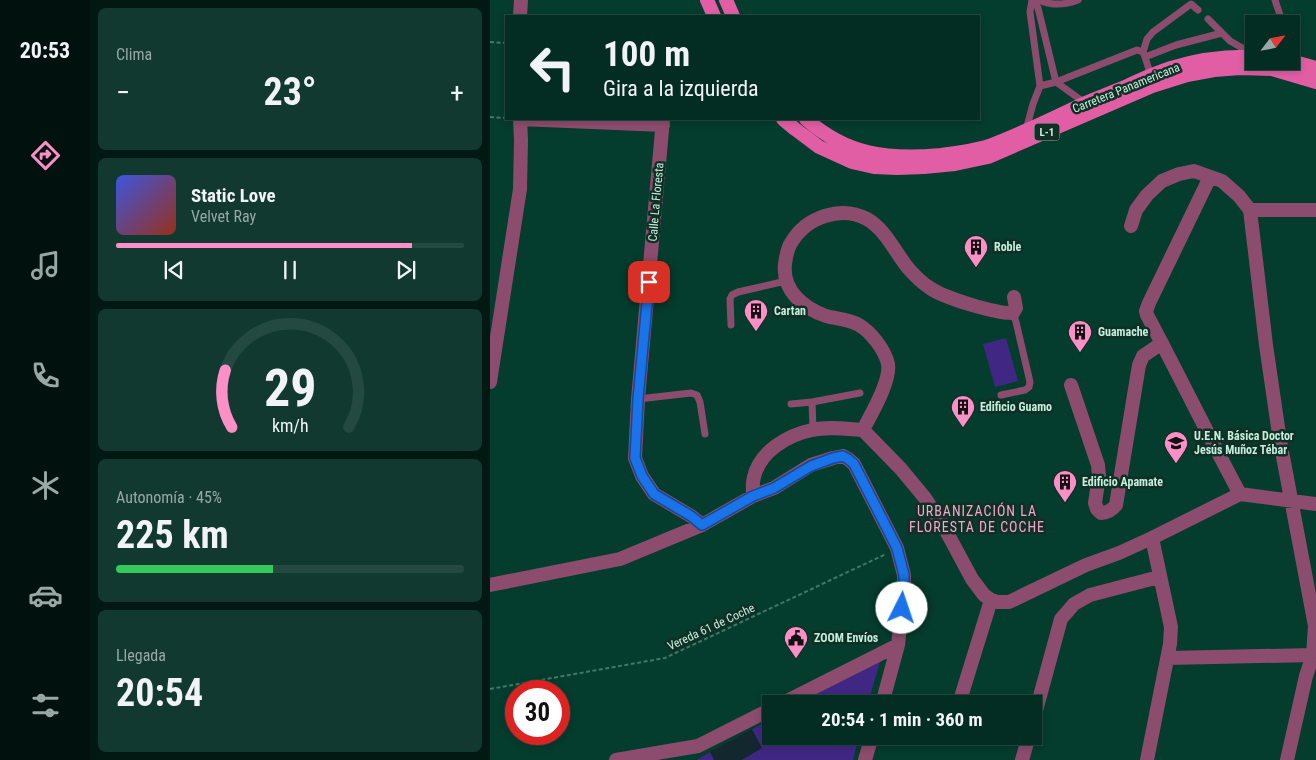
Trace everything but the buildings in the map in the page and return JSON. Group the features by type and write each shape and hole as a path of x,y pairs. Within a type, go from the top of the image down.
{"main road":[{"path":"708,0 714,15"},
{"path":"726,0 733,15"},
{"name":"Carretera Panamericana","path":"807,120 831,138 861,151 901,157 958,153 988,146 1085,103 1171,68 1217,59 1245,56"},
{"path":"1300,64 1316,68"},
{"name":"Carretera Panamericana","path":"784,120 819,147 852,162 874,167 924,167 955,164 988,157 1152,86 1187,75 1240,68 1272,69 1316,82"}],"street":[{"path":"520,15 521,0"},
{"path":"490,382 520,189 520,120"},
{"path":"568,120 663,122"},
{"name":"Calle La Floresta","path":"663,122 638,399 635,458 642,476 654,494 691,516 702,525"},
{"path":"1130,226 1136,210 1147,195 1162,181 1179,174 1194,171 1222,182 1239,196 1250,210 1266,345 1280,441 1315,626 1313,654 1306,676 1287,760"},
{"path":"1210,177 1146,310 1202,423 1240,494"},
{"path":"1250,210 1316,210"},
{"path":"863,430 883,391 888,364 881,348 870,333 859,325 812,310 791,292 786,281 785,267 787,254 791,242 808,224 834,214 847,213 858,215 869,220 880,229 918,280 932,290 994,311 1006,313 1013,313 1016,308 1014,297"},
{"path":"1071,384 1098,465 1099,476 1095,503 1101,513 1107,513 1116,504 1139,365 1143,356 1162,343"},
{"path":"753,496 753,479 756,470 771,449 813,429 863,430 901,469 925,498 944,527 972,579 984,595 991,600 1008,602 1086,565 1152,538 1240,494 1316,504"},
{"path":"490,585 620,559 702,525 753,496 774,488 811,466 843,456 854,464 897,548 904,575 898,645 884,695"},
{"path":"1147,760 1172,627 1159,577 1152,538"},
{"path":"1041,695 1062,619 1074,604 1090,595 1159,577"},
{"path":"962,695 991,600"},
{"path":"799,695 898,645"},
{"path":"1167,658 1313,654"},
{"path":"616,760 676,755 762,714"},
{"path":"865,760 869,745"},
{"path":"1022,760 1026,745"}],"lane":[{"path":"1033,0 1038,8 1056,82 1085,103"},
{"path":"1026,130 1040,86 1030,12 1033,0"},
{"path":"1039,0 1062,5 1078,0"},
{"path":"1275,0 1280,15"},
{"path":"1151,76 1144,54 1147,39 1160,26 1191,4 1198,10"},
{"path":"1208,19 1230,41 1245,50"},
{"path":"1040,86 1056,82 1137,50 1144,54 1222,32"},
{"path":"731,326 730,299 732,295 786,281"},
{"path":"1001,395 1025,390 1029,387 1030,382 1013,313"},
{"path":"638,399 691,393 696,395 700,402 705,434"},
{"path":"791,404 860,393"},
{"path":"812,402 813,429"}],"path":[{"path":"490,42 505,42"},
{"path":"490,118 505,118"},
{"name":"Vereda 61 de Coche","path":"490,689 665,658 897,548"}],"shaded area":[{"path":"1006,338 1018,381 995,387 983,344"},
{"path":"881,658 871,695 814,695"},
{"path":"762,724 762,745 857,745 853,760 696,760"}],"water":[{"path":"752,729 762,748 742,760 714,760 710,752"}],"place":[{"name":"Roble","path":"976,268"},
{"name":"Cartan","path":"756,332"},
{"name":"Guamache","path":"1080,353"},
{"name":"Edificio Guamo","path":"963,428"},
{"name":"U.E.N. Básica Doctor Jesús Muñoz Tébar","path":"1176,464"},
{"name":"Edificio Apamate","path":"1065,503"},
{"name":"ZOOM Envíos","path":"796,659"}],"district":[{"name":"URBANIZACIÓN LA FLORESTA DE COCHE","path":"977,520"}],"route":[{"path":"649,282 638,399 635,458 642,476 654,494 691,516 702,525 753,496 774,488 800,471 821,461 843,456 854,464 897,548 904,575 902,608"}]}
